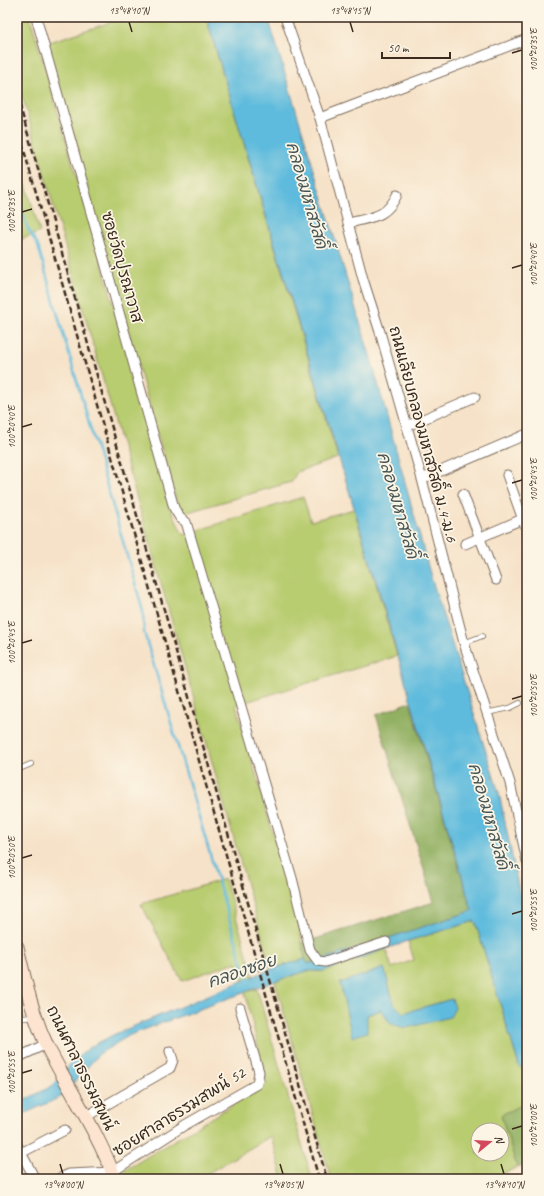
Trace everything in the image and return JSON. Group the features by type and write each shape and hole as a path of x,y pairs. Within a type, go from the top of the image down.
{"street":[{"name":"ซอยวัดปุรณาวาส","path":"36,17 174,508 180,518 186,522 288,865 310,950 318,961 326,962 386,942"},
{"name":"ถนนเลียบคลองมหาสวัสดิ์ ม.4-ม.6","path":"285,17 320,118 363,279 380,332 422,479 464,643 510,784 527,861"},
{"path":"320,118 527,39"},
{"path":"349,223 383,214 392,205 397,195"},
{"path":"407,426 475,397"},
{"path":"422,479 527,434"},
{"path":"507,476 525,518 527,531"},
{"path":"463,494 496,580"},
{"path":"465,544 525,518"},
{"path":"518,816 527,812"},
{"name":"ถนนศาลาธรรมสพน์","path":"17,947 28,992 46,1044 85,1117 113,1174"},
{"name":"ซอยศาลาธรรมสพน์ 52","path":"113,1174 192,1121 257,1084 259,1072 240,1008"},
{"path":"17,1058 46,1044"},
{"path":"85,1117 170,1068 173,1060 170,1051"},
{"path":"35,1179 19,1149 65,1130"},
{"path":"58,1179 69,1174 113,1174"}],"lane":[{"path":"464,643 482,636"},
{"path":"486,713 510,708 520,704"},
{"path":"17,770 31,764"},
{"path":"17,1009 24,1018 36,1017"}],"green space":[{"path":"17,17 30,17 107,281 170,508 183,535 303,497 311,521 354,509 397,656 236,705 298,920 305,959 271,969 17,78"},
{"path":"126,17 206,17 338,458 297,472 291,482 185,513 178,507 47,43"},
{"path":"17,155 40,232 17,241"},
{"path":"410,702 472,911 308,964 305,959 302,943 434,902 376,715"},
{"path":"225,879 254,978 243,982 236,962 182,981 141,904"},
{"path":"475,921 519,1066 527,1073 527,1102 501,1115 503,1122 470,1122 470,1162 510,1162 510,1144 517,1167 493,1179 331,1179 275,981 307,971 324,971 386,949 392,968 414,960 408,941","holes":["384,968 394,1004 403,1013 452,999 391,1024 381,1010 367,1015"]},
{"path":"257,989 312,1179 283,1179 271,1136 198,1179 125,1179 122,1172 267,1084 245,992"},
{"path":"527,1102 527,1164 517,1167 510,1144 510,1122 503,1122 501,1115"}],"water":[{"name":"คลองมหาสวัสดิ์","path":"206,17 268,17 374,369 431,577 499,793 527,929 527,1073 519,1066 475,921 408,941 324,971 307,971 275,981 130,1035 99,1054 61,1097 17,1117 17,1104 52,1086 64,1075 69,1065 90,1047 115,1034 271,969 305,959 308,964 472,911 374,574"},
{"path":"384,968 394,1004 403,1013 452,999 455,1008 450,1017 406,1028 391,1024 381,1010 367,1015 367,1032 352,1037 340,983"}],"waterway":[{"name":"คลองซอย","path":"17,191 27,227 38,246 143,611 144,632 248,982"}],"railway":[{"path":"17,96 327,1179"},
{"path":"17,126 319,1179"}]}
